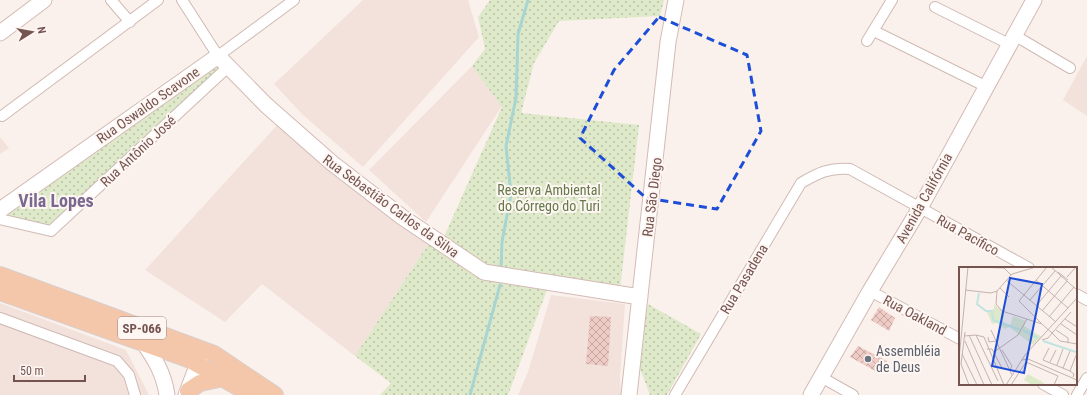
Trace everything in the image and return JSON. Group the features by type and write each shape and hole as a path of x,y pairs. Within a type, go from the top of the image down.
{"main road":[{"name":"SP-066","path":"0,276 200,357 223,378 252,395"},
{"name":"SP-066","path":"0,292 143,342 200,357 214,354 276,395"},
{"path":"187,393 200,383 223,378"}],"street":[{"path":"0,33 44,0"},
{"path":"111,0 130,22"},
{"path":"2,116 158,0"},
{"name":"Rua Sebastião Carlos da Silva","path":"182,0 223,61 269,108 332,163 407,221 484,272 640,297"},
{"name":"Rua Oswaldo Scavone","path":"0,210 223,61 294,0"},
{"name":"Rua São Diego","path":"629,395 668,42 676,0"},
{"path":"868,41 892,0"},
{"name":"Avenida Califórnia","path":"811,395 870,291 920,208 985,86 1034,0"},
{"path":"935,7 1011,40 1070,68"},
{"path":"874,30 985,86"},
{"name":"Rua Antônio José","path":"0,219 51,231 223,61"},
{"name":"Rua Pacífico","path":"821,171 837,168 850,169 1027,267"},
{"name":"Rua Pasadena","path":"675,395 801,183 821,171"},
{"name":"Rua Oakland","path":"870,291 959,338"},
{"path":"1077,295 1087,300"},
{"path":"0,318 117,362 129,375 135,393"},
{"path":"143,342 157,362 165,381 166,395"},
{"path":"187,393 200,357"},
{"path":"821,377 853,395"},
{"path":"1077,395 1087,378"},
{"path":"1045,385 1063,395"}],"highlighted area":[{"path":"659,17 747,55 761,131 717,209 646,198 580,138 614,70"}],"shaded area":[{"path":"363,0 468,0 479,37 363,167 303,115 274,84"},
{"path":"1087,56 1087,116 1063,100"},
{"path":"472,66 502,106 426,222 369,170"},
{"path":"280,122 429,243 355,356 262,284 225,322 145,270"},
{"path":"0,137 9,148 0,154"},
{"path":"551,295 625,304 620,377 621,395 518,395 528,372"},
{"path":"0,303 126,350 149,395 0,395"}],"green space":[{"name":"Reserva Ambiental do Córrego do Turi","path":"490,0 664,0 660,16 559,21 534,63 521,113 639,125 620,289 551,279 508,395 380,395 391,383 355,356 429,243 443,239 502,107 472,66 485,49 478,17"},
{"path":"218,56 228,67 51,231 0,219"},
{"path":"648,304 701,334 667,395 650,395 638,363"}],"building":[{"name":"Assembléia de Deus","path":"879,307 895,318 889,331 871,320"},
{"path":"590,316 611,317 608,366 586,364"},
{"name":"Assembléia de Deus","path":"858,346 887,361 879,373 850,357"}],"waterway":[{"path":"501,268 502,242 511,194 506,146 516,98 518,34 528,0"},
{"path":"470,395 500,285"}],"place":[{"name":"Assembléia de Deus","path":"868,359"}],"district":[{"name":"Vila Lopes","path":"56,200"}]}
